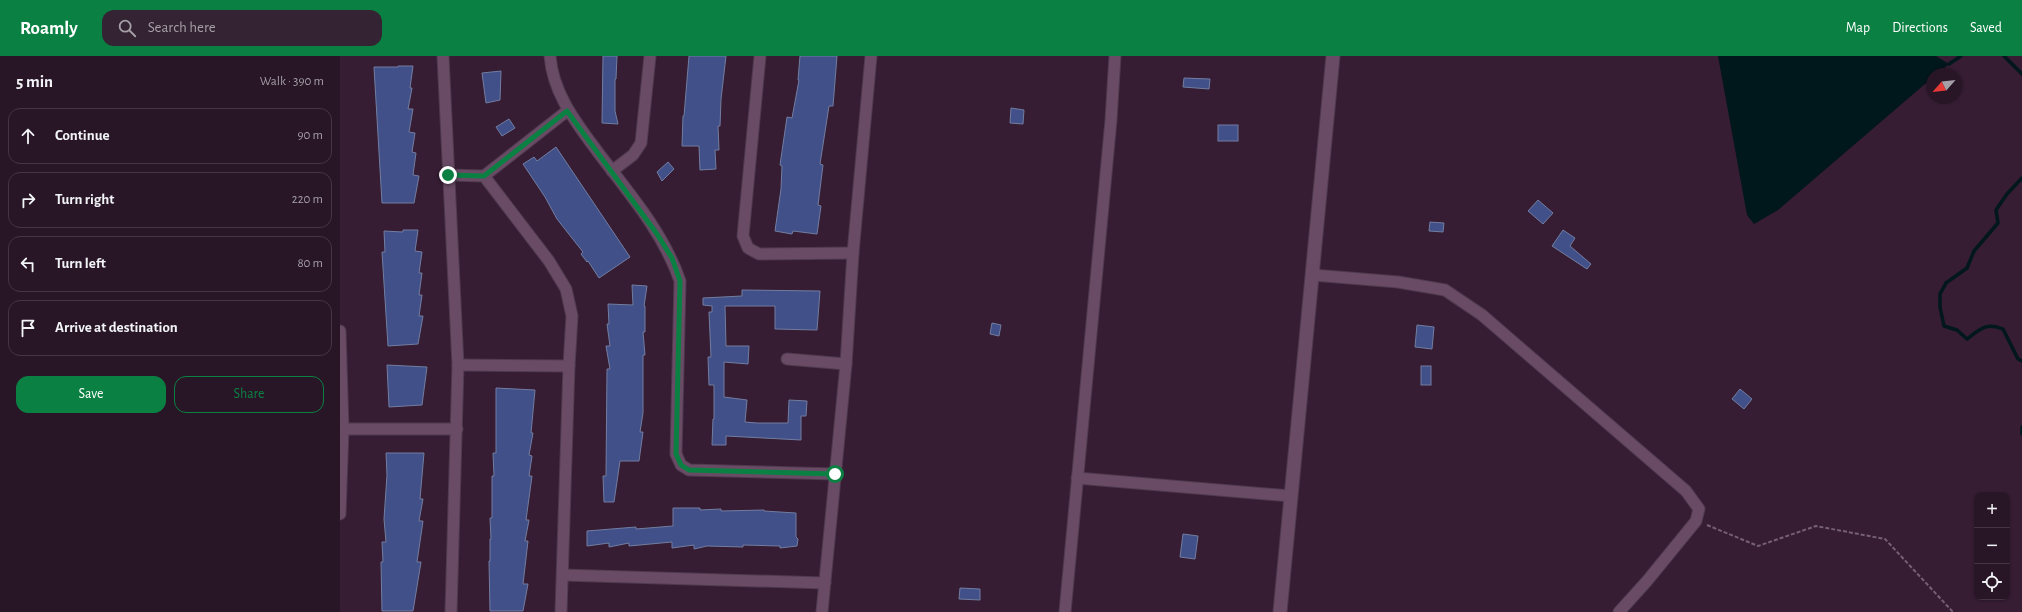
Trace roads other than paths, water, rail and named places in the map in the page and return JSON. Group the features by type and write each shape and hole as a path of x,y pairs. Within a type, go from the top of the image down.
{"street":[{"path":"443,56 458,365 451,612"},
{"path":"550,56 554,79 567,111 612,171 668,252 680,281 676,454 681,465 689,470 835,474"},
{"path":"612,171 633,156 641,143 650,56"},
{"path":"760,56 744,236 748,248 759,254 853,254"},
{"path":"822,612 846,364 853,254 871,56"},
{"path":"1065,612 1111,120 1115,56"},
{"path":"1280,612 1333,56"},
{"path":"448,175 484,176 567,111"},
{"path":"484,176 549,261 566,289 572,316 568,366 561,612"},
{"path":"1313,275 1398,282 1445,290 1482,316 1686,491 1698,509 1696,521 1647,581 1619,612"},
{"path":"340,331 343,429 340,514"},
{"path":"787,359 846,364"},
{"path":"458,365 568,366"},
{"path":"343,429 457,429"},
{"path":"1077,478 1291,496"},
{"path":"563,575 825,584"}],"water":[{"path":"1718,56 1936,56 1949,64 1944,68 1926,68 1926,83 1778,210 1754,224 1747,215"}],"waterway":[{"path":"1949,64 1961,56"},
{"path":"2004,56 2022,74"},
{"path":"2022,178 2007,194 1996,210 1998,223 1974,251 1967,268 1946,283 1940,294 1940,307 1944,326 1957,330 1967,339 1988,326 2003,329 2018,359 2022,361"},
{"path":"2022,427 2022,434"}]}
